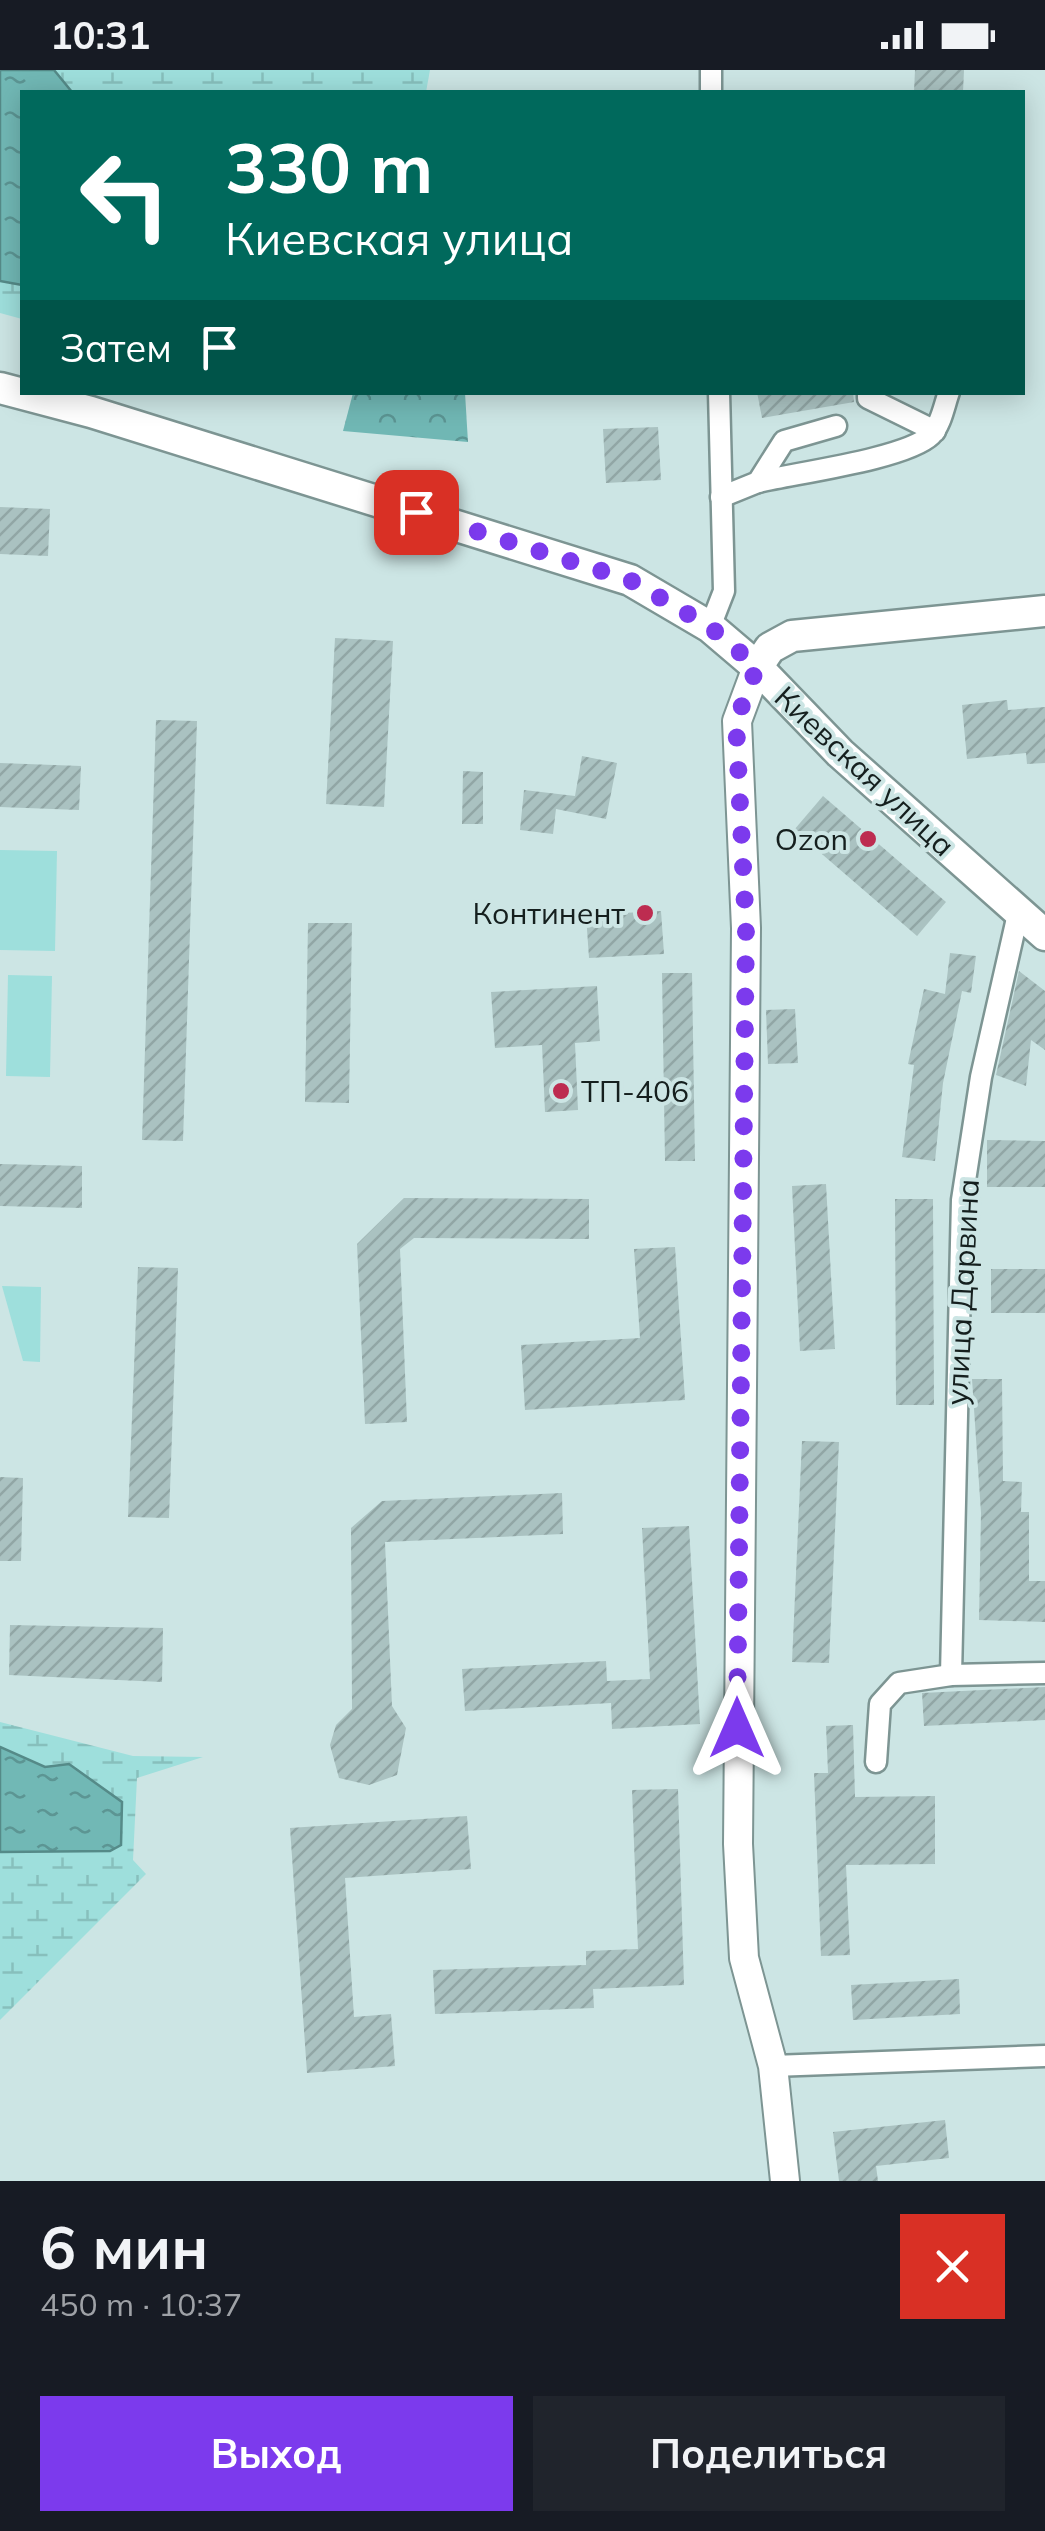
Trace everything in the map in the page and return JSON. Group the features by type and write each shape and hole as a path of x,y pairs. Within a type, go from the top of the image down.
{"main road":[{"name":"Киевская улица","path":"23,395 630,580 710,627 757,667 840,752 1045,935"},
{"path":"757,667 770,648 792,636 1045,611"}],"street":[{"path":"710,627 724,591 719,395"},
{"path":"868,395 936,431"},
{"path":"721,498 758,482 828,470 922,443 936,431 948,395"},
{"path":"758,482 784,441 836,426"},
{"path":"757,667 736,721 746,928 737,1762 744,1958 774,2066 785,2181"},
{"name":"улица Дарвина","path":"951,1675 962,1200 981,1077 1018,914"},
{"path":"876,1762 880,1704 900,1683 951,1675 1045,1673"},
{"path":"774,2066 1045,2056"}],"green space":[{"path":"54,70 430,70 426,90 70,90"},
{"path":"0,281 20,285 20,318 0,313"},
{"path":"352,395 465,395 468,442 343,431"},
{"path":"0,850 57,851 55,951 0,950"},
{"path":"8,975 52,976 50,1077 6,1076"},
{"path":"2,1286 41,1287 40,1362 23,1361"},
{"path":"0,1722 133,1756 203,1757 137,1778 133,1860 146,1874 0,2020 0,1852 110,1851 121,1845 122,1802 69,1765 45,1767 0,1747"}],"water":[{"path":"0,70 54,70 70,90 20,90 20,285 0,281"},
{"path":"0,1747 45,1767 69,1764 122,1802 121,1845 110,1851 0,1852"}],"building":[{"path":"915,70 964,70 963,90 914,90"},
{"path":"758,395 853,395 854,402 762,418"},
{"path":"658,427 661,480 606,483 603,429"},
{"path":"0,507 50,509 48,556 0,554"},
{"path":"335,638 393,641 384,807 326,804"},
{"path":"1007,700 1008,710 1045,707 1045,763 1027,764 1026,753 967,759 962,705"},
{"path":"156,720 197,721 183,1141 142,1140"},
{"path":"582,756 617,763 606,819 556,809 553,834 520,830 524,790 575,796"},
{"path":"0,763 81,766 79,810 0,807"},
{"path":"463,771 483,772 483,824 462,824"},
{"path":"823,796 946,902 917,936 794,830"},
{"path":"661,911 664,954 589,958 586,915"},
{"path":"308,923 352,923 349,1103 305,1102"},
{"path":"950,953 976,956 971,993 962,991 943,1083 935,1161 902,1157 914,1065 908,1064 924,989 945,994"},
{"path":"1019,971 1045,991 1045,1050 1031,1040 1026,1086 996,1075"},
{"path":"662,973 692,973 695,1161 665,1161"},
{"path":"597,986 600,1041 575,1043 578,1110 545,1112 542,1045 495,1048 491,992"},
{"path":"795,1009 798,1063 768,1064 766,1010"},
{"path":"987,1140 1045,1141 1045,1187 987,1187"},
{"path":"0,1164 82,1166 82,1208 0,1206"},
{"path":"826,1184 835,1349 800,1351 792,1186"},
{"path":"404,1198 589,1199 589,1239 414,1238 400,1249 407,1422 365,1424 357,1244"},
{"path":"895,1199 933,1199 934,1405 896,1405"},
{"path":"675,1247 685,1400 525,1410 521,1345 640,1338 634,1249"},
{"path":"138,1267 178,1268 169,1518 128,1517"},
{"path":"991,1269 1045,1269 1045,1313 991,1313"},
{"path":"972,1379 1002,1379 1003,1481 1022,1482 1021,1512 1029,1512 1029,1581 1045,1581 1045,1622 979,1620 981,1513"},
{"path":"802,1441 839,1442 829,1663 792,1662"},
{"path":"0,1477 23,1478 21,1561 0,1561"},
{"path":"562,1493 563,1534 385,1542 392,1706 406,1728 397,1775 369,1785 339,1778 330,1745 336,1725 352,1709 351,1528 382,1501"},
{"path":"689,1526 700,1724 612,1729 611,1703 465,1711 462,1669 606,1661 607,1681 650,1679 642,1528"},
{"path":"10,1625 163,1628 162,1682 9,1675"},
{"path":"1045,1687 1045,1720 924,1726 922,1693"},
{"path":"853,1725 855,1797 935,1796 935,1864 846,1865 850,1955 821,1956 814,1773 828,1773 826,1726"},
{"path":"678,1789 684,1985 593,1989 594,2008 435,2014 433,1970 586,1965 586,1951 638,1949 632,1790"},
{"path":"467,1816 471,1869 345,1878 354,2017 391,2014 395,2066 307,2073 290,1828"},
{"path":"959,1979 960,2014 853,2020 851,1985"},
{"path":"945,2120 949,2158 876,2166 878,2181 839,2181 833,2132"}],"place":[{"name":"Ozon","path":"868,839"},
{"name":"Континент","path":"645,913"},
{"name":"ТП-406","path":"561,1091"}],"route":[{"path":"416,512 630,580 710,627 757,667 742,697 736,721 746,928 737,1728"}]}
